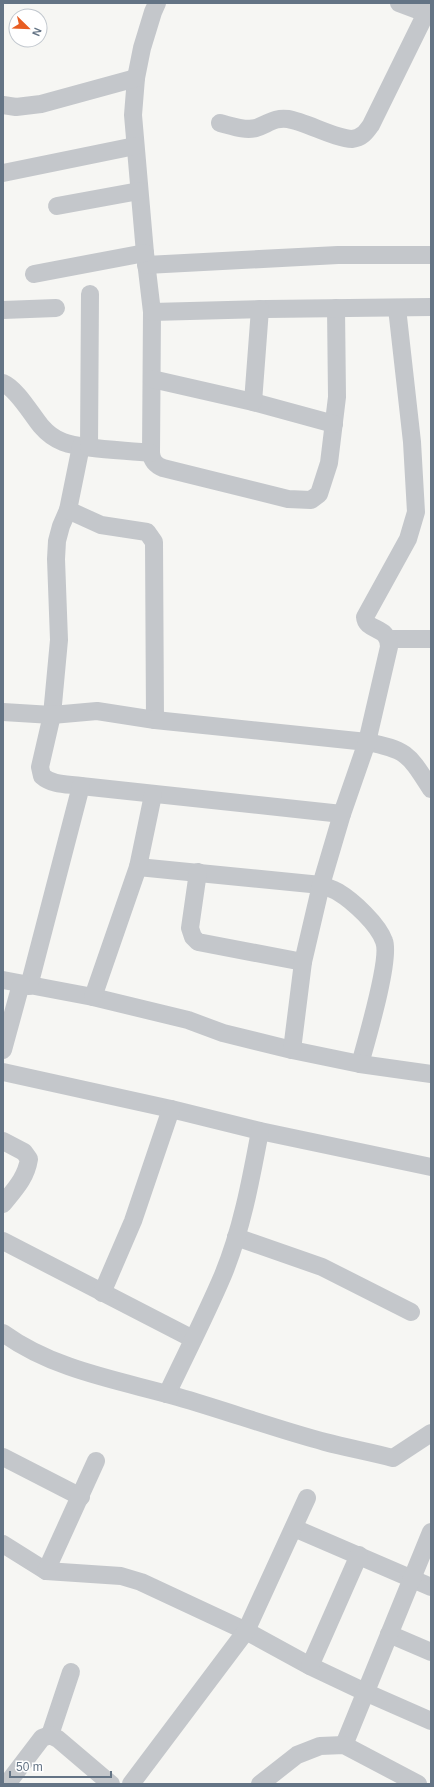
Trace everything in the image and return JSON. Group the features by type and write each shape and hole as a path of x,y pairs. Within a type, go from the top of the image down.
{"street":[{"path":"158,3 153,12 142,48 136,78 132,115 145,259 152,312 152,459 156,465 288,499 311,500 319,494 329,463 334,424 337,367 336,308"},
{"path":"220,124 247,129 257,128 268,121 278,118 290,119 352,139 364,135 371,125 419,8"},
{"path":"3,104 16,107 41,104 136,78"},
{"path":"3,173 135,146"},
{"path":"57,206 139,192"},
{"path":"34,274 145,259 338,255 431,255"},
{"path":"90,294 85,446 68,510 59,534 56,559 59,640 52,715 40,767 42,776 53,782 81,786 153,795 342,814"},
{"path":"152,312 260,309 397,308 431,306"},
{"path":"3,310 56,308"},
{"path":"292,1050 303,962 321,885 342,814 367,742 389,647 389,639 381,631 368,624 364,617 408,539 416,512 412,442 397,308"},
{"path":"253,402 260,309"},
{"path":"152,379 253,402 334,424"},
{"path":"3,383 11,389 42,427 53,437 64,442 85,446 152,453"},
{"path":"68,510 87,520 101,525 147,532 154,542 155,720"},
{"path":"389,639 431,639"},
{"path":"3,712 52,715 97,712 155,720 367,742 391,747 405,754 414,763 431,789"},
{"path":"3,1050 25,985 81,786"},
{"path":"93,997 138,867 153,795"},
{"path":"138,867 321,885 338,892 360,910 374,925 385,942 385,961 360,1064"},
{"path":"198,872 190,928 193,937 198,942 303,962"},
{"path":"3,980 93,997 188,1020 223,1033 292,1050 360,1064 431,1074"},
{"path":"3,1072 171,1109 260,1131 431,1167"},
{"path":"102,1293 133,1221 171,1109"},
{"path":"167,1394 223,1274 236,1237 250,1184 260,1131"},
{"path":"3,1141 24,1152 29,1159 27,1170 22,1181 3,1204"},
{"path":"236,1237 322,1267 411,1312"},
{"path":"3,1241 193,1339"},
{"path":"3,1332 21,1346 51,1360 102,1377 167,1394 325,1442 393,1458 431,1433"},
{"path":"3,1457 81,1497"},
{"path":"46,1571 81,1497 96,1461"},
{"path":"131,1784 246,1631 307,1498"},
{"path":"294,1528 431,1587"},
{"path":"344,1745 388,1634 431,1532"},
{"path":"3,1544 46,1571 121,1576 141,1582 246,1631 310,1666 431,1721"},
{"path":"310,1666 359,1555"},
{"path":"388,1634 431,1652"},
{"path":"50,1735 71,1672"},
{"path":"7,1784 42,1738 50,1735 58,1739 111,1784"},
{"path":"260,1784 298,1755 320,1746 344,1745 417,1784"}]}
